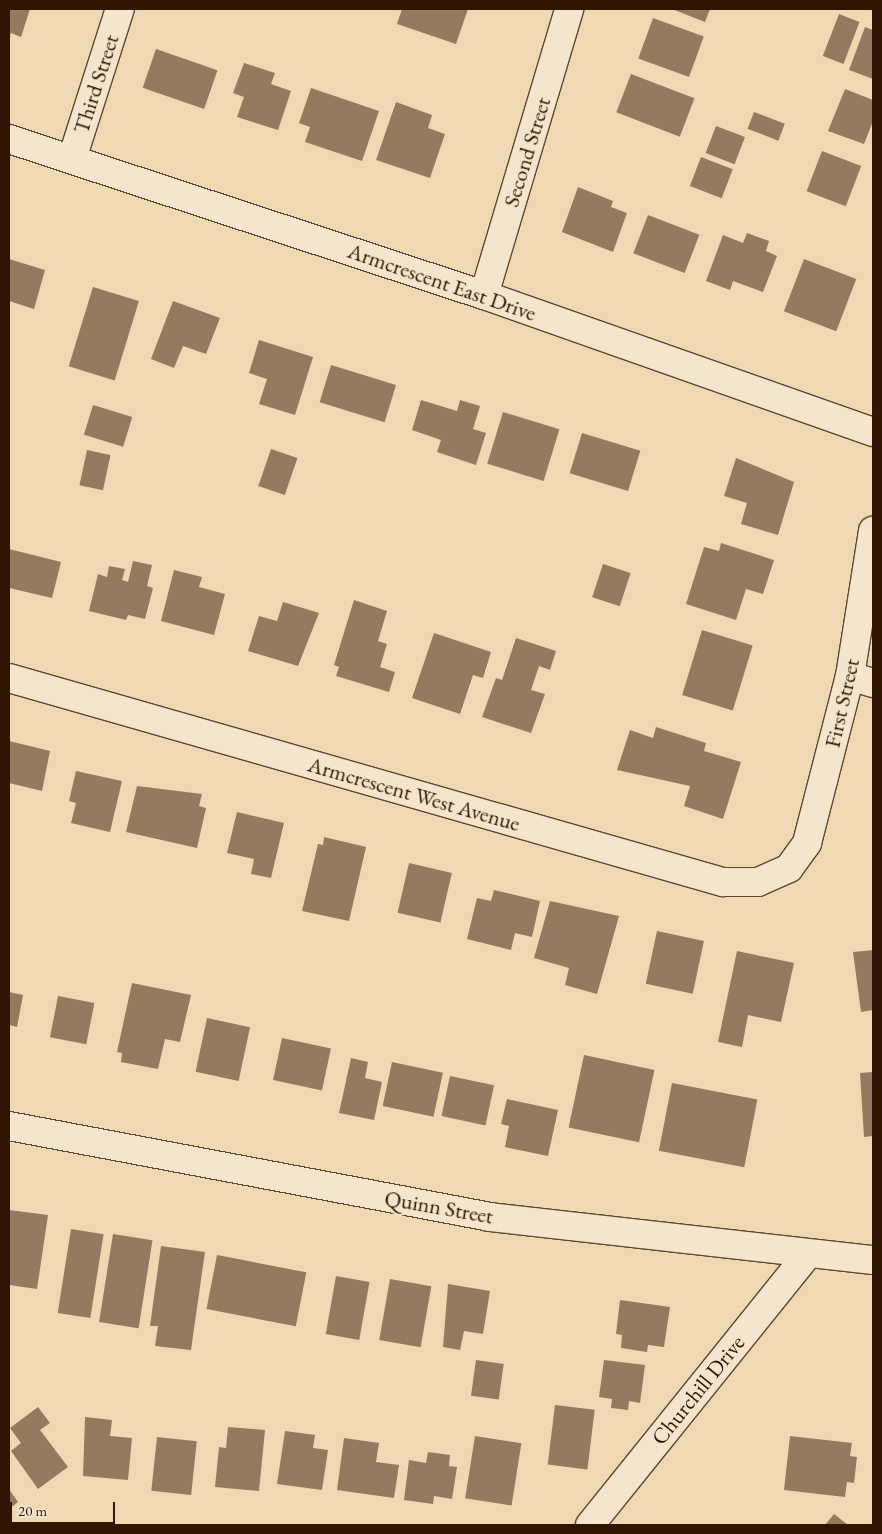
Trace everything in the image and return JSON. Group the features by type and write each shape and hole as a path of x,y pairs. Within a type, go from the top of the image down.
{"street":[{"name":"Third Street","path":"72,159 120,9"},
{"name":"Second Street","path":"484,295 569,9"},
{"name":"Armcrescent East Drive","path":"9,139 484,295 873,432"},
{"name":"First Street","path":"807,843 862,679 873,532"},
{"name":"Armcrescent West Avenue","path":"9,678 723,882 758,882 789,868 807,843"},
{"name":"Quinn Street","path":"9,1126 489,1217 807,1255 873,1260"},
{"name":"Churchill Drive","path":"590,1525 807,1255"}],"building":[{"path":"9,9 30,9 21,37 11,33 9,38"},
{"path":"402,9 468,9 456,44 397,24"},
{"path":"672,9 710,9 705,22"},
{"path":"839,14 860,22 843,64 823,56"},
{"path":"653,18 704,36 689,77 638,58"},
{"path":"865,27 873,30 873,79 849,70"},
{"path":"156,49 217,70 204,109 143,88"},
{"path":"244,63 275,73 271,84 291,91 278,130 237,117 244,97 233,93"},
{"path":"631,74 694,98 680,137 616,112"},
{"path":"311,88 379,111 362,161 305,142 310,127 299,123"},
{"path":"845,89 873,100 873,121 864,144 828,131"},
{"path":"396,102 432,115 428,128 445,134 430,178 376,160"},
{"path":"754,112 785,124 778,141 748,129"},
{"path":"716,126 745,137 735,164 706,153"},
{"path":"822,151 861,166 846,206 807,191"},
{"path":"701,157 733,169 722,198 690,186"},
{"path":"578,187 613,201 611,207 627,213 613,252 562,232"},
{"path":"648,215 699,235 685,273 633,253"},
{"path":"747,233 769,241 766,251 777,256 763,292 733,281 730,290 706,281 723,235 743,243"},
{"path":"9,259 45,270 34,309 9,301"},
{"path":"804,259 856,279 836,331 784,311"},
{"path":"93,287 139,301 115,380 69,366"},
{"path":"173,301 220,318 206,354 183,346 174,368 151,359"},
{"path":"259,340 313,357 295,415 259,404 267,379 249,373"},
{"path":"331,365 396,385 385,422 320,402"},
{"path":"421,400 457,411 460,400 480,406 473,429 486,433 476,465 437,452 441,440 412,430"},
{"path":"93,405 132,417 123,447 84,435"},
{"path":"503,412 559,429 544,481 487,464"},
{"path":"582,433 640,451 628,491 570,473"},
{"path":"271,449 297,458 285,495 258,486"},
{"path":"87,450 110,455 103,490 80,485"},
{"path":"736,458 794,482 778,535 741,524 747,503 724,496"},
{"path":"721,543 774,560 763,594 746,589 736,620 686,604 704,547 719,551"},
{"path":"9,549 61,562 52,598 9,588"},
{"path":"133,561 152,565 147,586 153,588 145,619 128,615 126,620 89,611 98,574 107,577 109,566 125,569 122,580 128,582"},
{"path":"603,564 631,573 620,606 592,597"},
{"path":"174,570 202,577 199,587 225,594 214,635 161,621"},
{"path":"354,600 387,611 378,641 387,644 380,667 395,672 389,692 336,676 339,667 334,665"},
{"path":"283,602 319,613 298,666 248,651 259,616 277,621"},
{"path":"702,630 753,645 733,711 682,695"},
{"path":"434,633 491,652 483,678 473,675 460,714 412,698"},
{"path":"516,638 556,651 550,670 539,666 531,690 545,694 531,733 482,717 496,678 502,680"},
{"path":"656,727 706,743 704,751 741,762 723,819 684,806 690,786 617,770 630,730 653,738"},
{"path":"9,741 50,751 42,791 9,783"},
{"path":"76,771 122,781 110,832 71,823 76,803 69,801"},
{"path":"137,786 202,794 199,806 206,808 197,848 126,832"},
{"path":"237,812 284,823 271,878 251,874 254,859 227,853"},
{"path":"324,837 366,847 349,921 302,911 318,844 323,845"},
{"path":"409,863 452,873 440,923 398,913"},
{"path":"494,890 540,901 532,937 515,933 511,950 467,939 477,898 491,901"},
{"path":"550,901 619,916 597,994 565,985 569,968 534,958"},
{"path":"657,931 704,941 693,994 646,984"},
{"path":"873,950 873,1010 861,1012 853,952"},
{"path":"737,951 794,963 781,1022 748,1015 742,1047 718,1042"},
{"path":"132,983 191,995 180,1042 165,1039 158,1069 121,1062 122,1053 117,1052"},
{"path":"9,992 23,995 17,1027 9,1025"},
{"path":"58,996 94,1003 86,1044 50,1037"},
{"path":"207,1018 250,1027 239,1081 196,1072"},
{"path":"282,1038 331,1048 322,1090 273,1080"},
{"path":"584,1055 654,1070 639,1142 569,1127"},
{"path":"351,1058 368,1062 365,1078 382,1082 374,1120 339,1113"},
{"path":"392,1062 443,1073 434,1117 383,1106"},
{"path":"873,1072 873,1136 864,1137 860,1073"},
{"path":"450,1076 494,1085 485,1125 441,1116"},
{"path":"672,1083 757,1100 744,1167 659,1151"},
{"path":"507,1099 558,1110 548,1156 505,1147 509,1126 501,1124"},
{"path":"9,1210 48,1215 37,1289 9,1285"},
{"path":"71,1229 104,1234 90,1318 58,1313"},
{"path":"113,1234 153,1240 139,1328 99,1322"},
{"path":"161,1246 205,1252 191,1350 155,1346 158,1326 150,1326"},
{"path":"217,1255 306,1272 296,1326 207,1309"},
{"path":"336,1276 369,1282 359,1340 326,1334"},
{"path":"390,1279 431,1286 421,1347 379,1340"},
{"path":"448,1284 490,1291 483,1334 464,1331 460,1350 443,1347"},
{"path":"620,1300 670,1307 664,1347 648,1345 647,1352 621,1348 622,1335 616,1334"},
{"path":"476,1360 504,1364 499,1400 471,1396"},
{"path":"604,1360 645,1365 640,1403 629,1401 628,1410 611,1408 612,1399 599,1397"},
{"path":"555,1405 595,1410 587,1469 548,1465"},
{"path":"38,1407 50,1423 40,1430 68,1467 38,1489 11,1451 21,1443 10,1428"},
{"path":"85,1417 112,1420 110,1436 132,1438 128,1480 83,1476"},
{"path":"228,1427 265,1430 259,1491 215,1487 219,1447 226,1448"},
{"path":"285,1431 315,1435 313,1448 328,1450 322,1490 277,1484"},
{"path":"475,1436 521,1443 512,1506 465,1498"},
{"path":"790,1436 852,1443 850,1456 857,1457 854,1483 847,1482 845,1497 784,1490"},
{"path":"157,1437 197,1441 191,1495 151,1491"},
{"path":"344,1438 379,1443 376,1462 399,1465 394,1498 337,1490"},
{"path":"428,1452 450,1455 449,1466 457,1467 452,1499 434,1496 433,1504 404,1500 409,1460 426,1463"},
{"path":"9,1489 18,1502 9,1509"},
{"path":"834,1514 848,1525 825,1525"}]}
